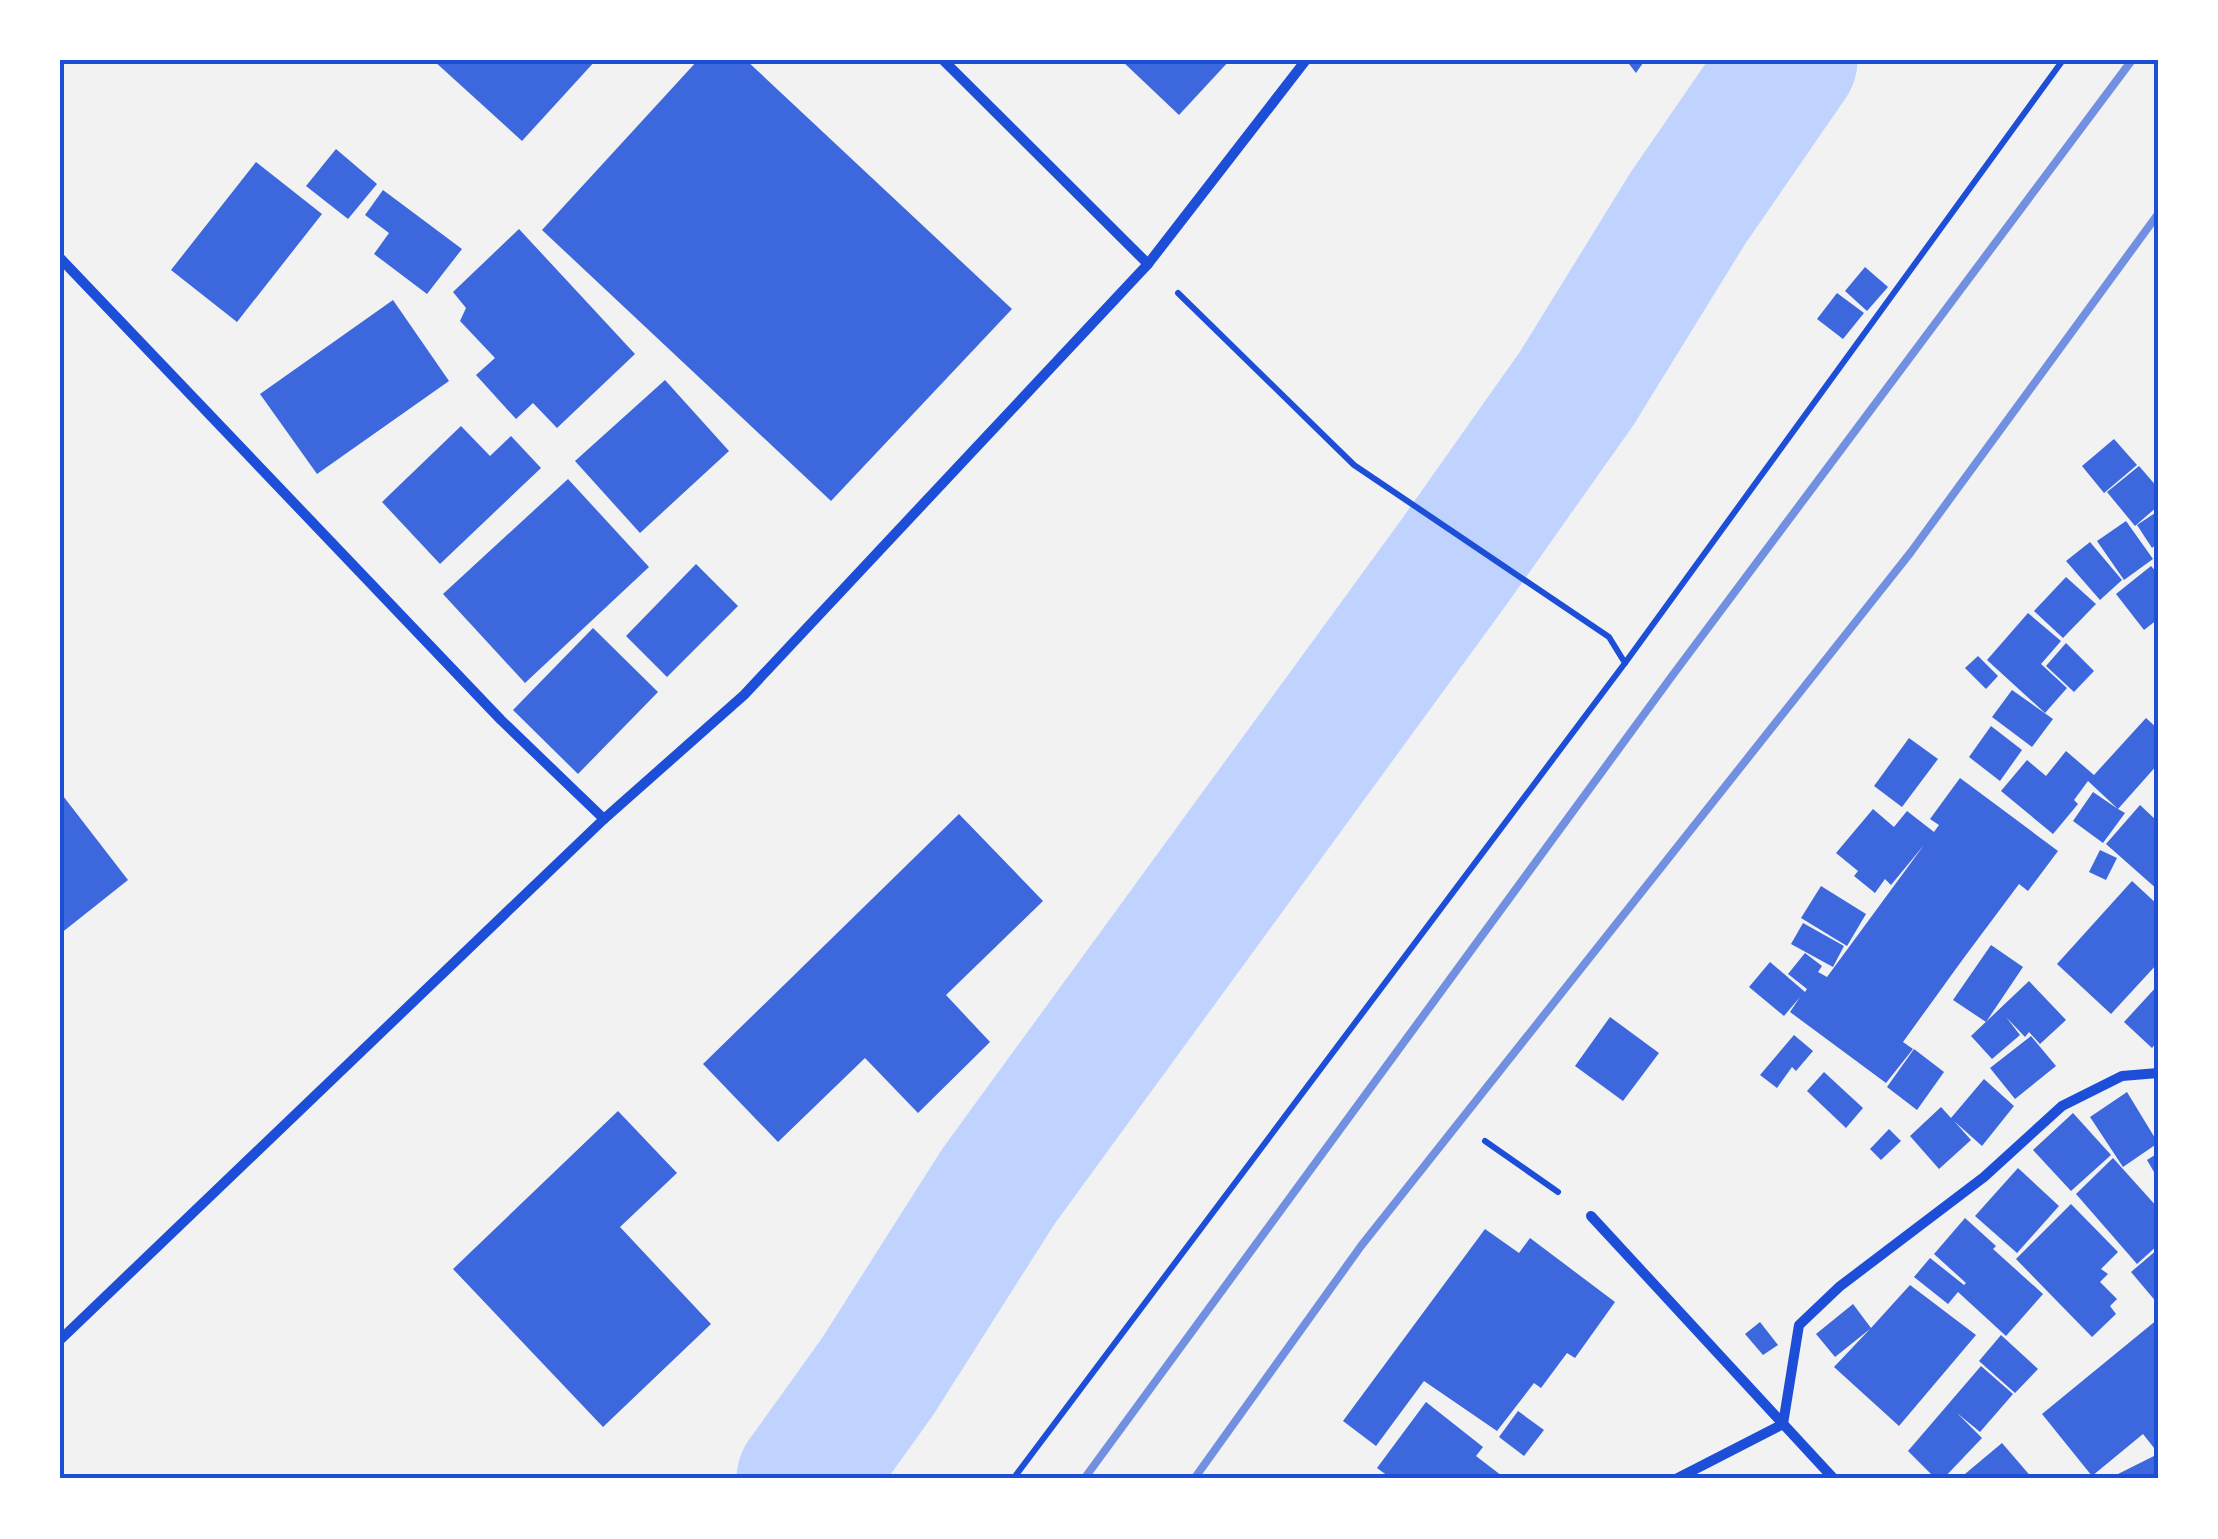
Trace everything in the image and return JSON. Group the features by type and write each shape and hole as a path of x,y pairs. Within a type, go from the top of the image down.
{"street":[{"path":"943,60 1148,264"},
{"path":"60,1340 604,819 744,695 1148,264 1306,60"},
{"path":"60,258 500,720 604,819"},
{"path":"1782,1424 1798,1326 1840,1287 1984,1176 2062,1106 2122,1076 2158,1072"},
{"path":"1591,1216 1834,1479"},
{"path":"1676,1479 1782,1424"}],"path":[{"path":"1014,1479 1625,663 2063,60"},
{"path":"1148,264 1354,464 1609,637 1625,663"},
{"path":"1485,1141 1591,1216"}],"building":[{"path":"433,60 596,60 522,141"},
{"path":"698,60 746,60 1012,309 831,501 542,230"},
{"path":"1121,60 1230,60 1179,115"},
{"path":"1626,60 1645,60 1636,73"},
{"path":"336,149 377,184 348,219 306,186"},
{"path":"256,162 322,214 237,322 171,270"},
{"path":"383,190 462,249 427,294 374,254 389,233 365,215"},
{"path":"519,229 635,354 557,428 533,403 516,419 476,375 495,358 460,321 466,308 453,292"},
{"path":"1865,267 1888,287 1867,311 1845,291"},
{"path":"1837,293 1864,313 1843,339 1817,319"},
{"path":"393,300 449,381 317,474 260,394"},
{"path":"665,380 729,451 640,533 575,461"},
{"path":"461,426 490,456 511,436 541,468 440,564 382,502"},
{"path":"2114,439 2137,465 2104,493 2082,466"},
{"path":"2139,466 2158,488 2158,506 2135,526 2107,492"},
{"path":"568,479 649,567 525,683 443,594"},
{"path":"2158,511 2158,543 2152,548 2137,525"},
{"path":"2126,521 2153,559 2124,580 2097,541"},
{"path":"2090,542 2122,580 2100,600 2066,561"},
{"path":"696,564 738,606 667,677 626,636"},
{"path":"2151,566 2158,574 2158,619 2144,630 2116,594"},
{"path":"2066,577 2096,604 2063,638 2034,611"},
{"path":"2028,613 2061,641 2041,664 2067,688 2045,713 1987,660"},
{"path":"593,628 658,692 578,774 513,710"},
{"path":"2066,643 2094,671 2074,692 2046,666"},
{"path":"1978,656 1998,676 1986,689 1965,668"},
{"path":"2012,690 2053,719 2032,747 1992,717"},
{"path":"2146,718 2158,729 2158,764 2118,809 2088,781 2074,800 2078,804 2053,834 2001,791 2027,760 2046,776 2066,751 2094,775"},
{"path":"1991,726 2022,750 2000,781 1969,757"},
{"path":"1909,738 1938,759 1902,807 1874,786"},
{"path":"1960,778 2058,851 2028,891 2019,884 1963,959 1903,1042 1913,1049 1886,1083 1790,1012 1800,997 1784,1016 1749,987 1770,962 1805,992 1807,989 1788,974 1805,953 1822,966 1818,972 1827,977 1924,845 1891,885 1885,879 1875,893 1854,876 1858,871 1836,853 1873,809 1894,827 1907,811 1934,832 1939,825 1930,819"},
{"path":"60,792 128,880 60,934"},
{"path":"2093,792 2125,813 2103,843 2073,821"},
{"path":"2140,805 2156,820 2158,817 2158,890 2106,844"},
{"path":"959,814 1043,901 946,995 990,1042 918,1113 865,1058 778,1142 703,1064"},
{"path":"2100,850 2117,858 2106,880 2089,872"},
{"path":"2132,881 2158,905 2158,963 2111,1014 2057,964"},
{"path":"1821,886 1866,914 1847,946 1801,918"},
{"path":"1803,923 1844,946 1833,967 1791,944"},
{"path":"1991,945 2023,967 1986,1022 1953,1000"},
{"path":"2029,981 2066,1020 2040,1044 2029,1032 2025,1037 2006,1017 2020,1035 1992,1059 1971,1036"},
{"path":"2158,985 2158,1041 2152,1048 2124,1022"},
{"path":"1610,1017 1659,1053 1623,1101 1575,1066"},
{"path":"1794,1035 1813,1051 1796,1071 1792,1067 1777,1088 1760,1075"},
{"path":"2031,1036 2056,1066 2015,1099 1990,1068"},
{"path":"1914,1049 1944,1072 1917,1110 1887,1087"},
{"path":"1824,1072 1863,1108 1846,1128 1807,1091"},
{"path":"1984,1079 2014,1106 1982,1146 1954,1121 1971,1140 1939,1169 1910,1136 1941,1107 1951,1118"},
{"path":"2127,1092 2158,1143 2123,1167 2090,1117"},
{"path":"618,1111 677,1173 620,1227 711,1324 603,1427 453,1269"},
{"path":"2073,1113 2111,1155 2071,1191 2033,1150"},
{"path":"1889,1129 1901,1141 1881,1160 1870,1149"},
{"path":"2158,1153 2158,1179 2147,1160"},
{"path":"2113,1158 2158,1208 2158,1245 2137,1264 2076,1194"},
{"path":"2018,1168 2059,1206 2017,1253 1975,1216"},
{"path":"2071,1204 2118,1252 2101,1269 2108,1274 2100,1282 2117,1299 2110,1306 2116,1314 2092,1337 2016,1259"},
{"path":"1965,1218 2043,1294 2006,1336 1958,1292 1948,1304 1914,1277 1930,1258 1966,1283 1934,1254"},
{"path":"1485,1229 1519,1253 1530,1238 1615,1302 1575,1358 1567,1353 1541,1388 1534,1383 1497,1431 1424,1381 1376,1446 1343,1421"},
{"path":"2158,1249 2158,1304 2131,1272"},
{"path":"1910,1285 1976,1335 1899,1426 1834,1367 1870,1329 1835,1357 1816,1334 1853,1304 1871,1328"},
{"path":"2158,1319 2158,1453 2143,1434 2092,1476 2042,1414"},
{"path":"1760,1322 1778,1345 1763,1355 1745,1334"},
{"path":"2001,1335 2038,1369 2015,1393 1979,1361"},
{"path":"1981,1366 2013,1394 1980,1432 1957,1413 1982,1438 1943,1479 1936,1479 1908,1451"},
{"path":"1426,1402 1483,1447 1476,1456 1506,1479 1392,1479 1377,1468"},
{"path":"1518,1411 1544,1430 1524,1456 1499,1437"},
{"path":"2002,1443 2033,1479 1959,1479"},
{"path":"2158,1454 2158,1479 2108,1479"}],"waterway":[{"path":"804,1479 878,1376 998,1187 1577,388 1688,208 1790,60"}],"railway":[{"path":"1084,1479 1672,676 2132,60"},
{"path":"1194,1479 1361,1246 1911,552 2158,214"}]}
